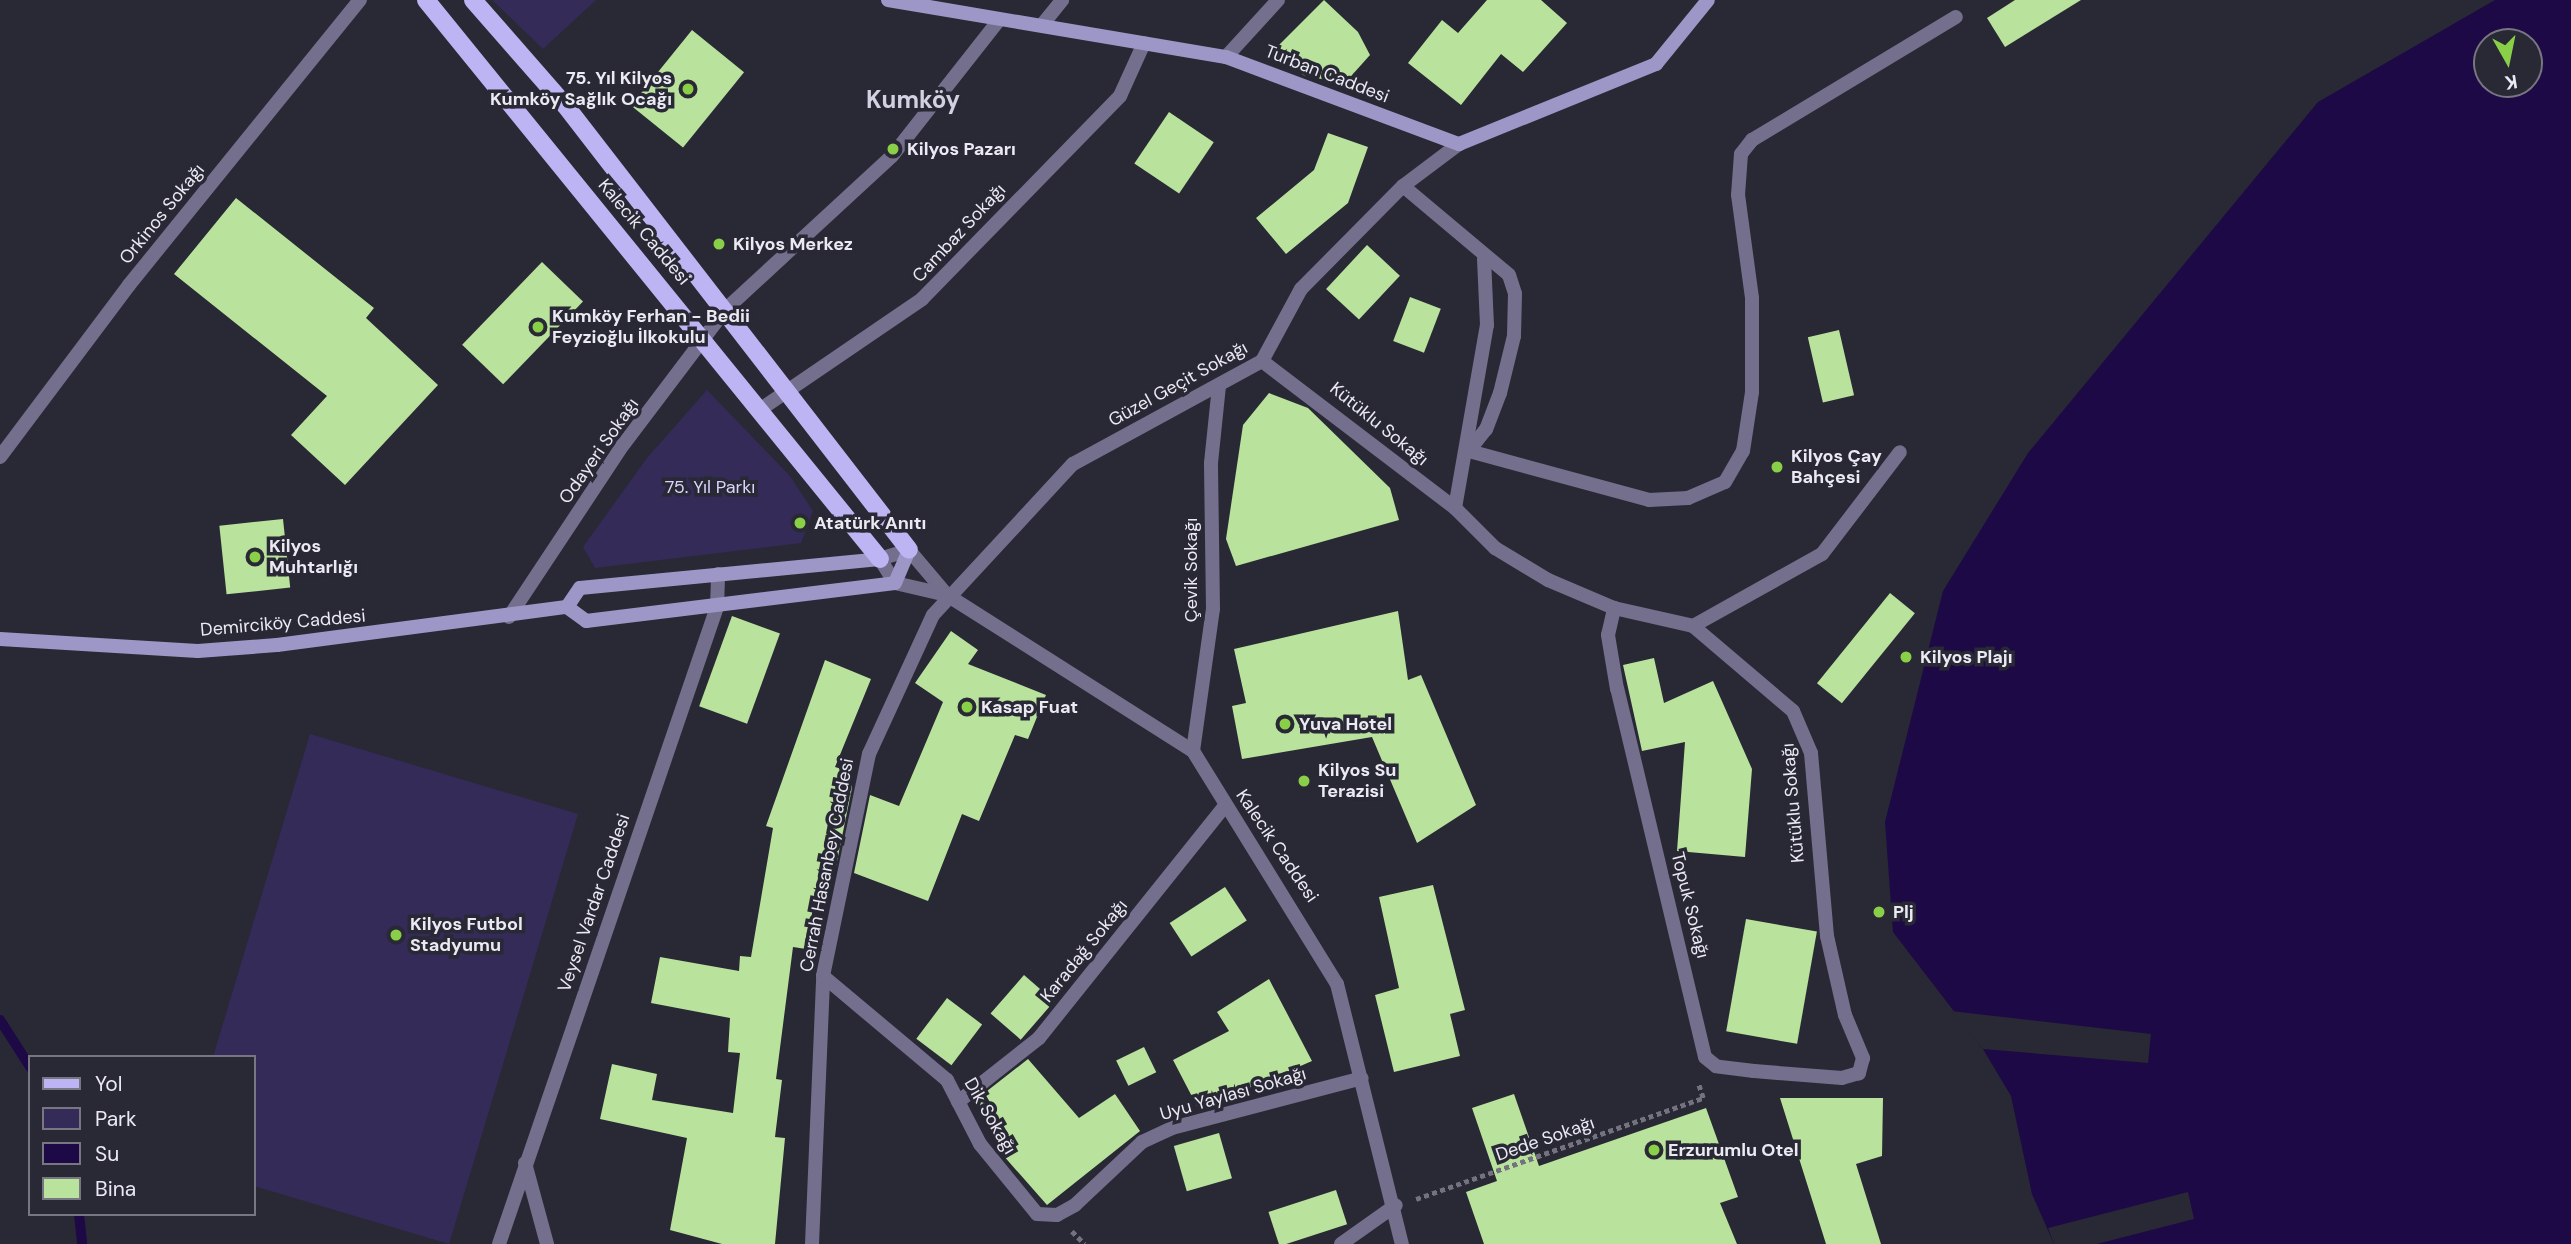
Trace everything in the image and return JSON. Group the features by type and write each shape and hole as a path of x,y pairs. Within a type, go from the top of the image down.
{"main road":[{"name":"Kalecik Caddesi","path":"426,0 706,339 880,559"},
{"name":"Kalecik Caddesi","path":"473,0 565,105 909,550"}],"street":[{"name":"Orkinos Sokağı","path":"0,457 129,285 360,0"},
{"name":"Turban Caddesi","path":"888,0 1226,57 1458,144"},
{"path":"1042,24 1062,0"},
{"path":"1226,57 1278,0"},
{"path":"1458,144 1656,64 1708,0"},
{"path":"1469,451 1649,500 1688,498 1725,482 1743,451 1752,392 1752,298 1738,195 1741,154 1752,140 1956,17"},
{"path":"725,310 892,156 1000,19"},
{"name":"Cambaz Sokağı","path":"761,409 922,299 1120,96 1144,43"},
{"name":"Güzel Geçit Sokağı","path":"947,595 1073,464 1262,361 1301,289 1403,186 1458,144"},
{"path":"1403,186 1484,259 1509,275 1514,336 1486,429 1469,451"},
{"path":"1455,509 1469,451 1465,429 1487,325 1484,259"},
{"name":"Odayeri Sokağı","path":"509,617 623,445 706,339 725,310"},
{"name":"Kütüklu Sokağı","path":"1262,361 1455,509 1495,548 1548,580 1614,608 1693,626 1793,711 1806,732 1827,936 1845,1015 1863,1058 1859,1073"},
{"name":"Çevik Sokağı","path":"1193,751 1213,609 1211,463 1219,386"},
{"path":"1693,626 1822,554 1900,452"},
{"path":"880,559 909,550"},
{"path":"567,607 586,621 717,607 894,583 909,550"},
{"name":"Kalecik Caddesi","path":"909,550 947,595 1193,751 1224,807 1338,984 1396,1205 1402,1244"},
{"name":"Demirciköy Caddesi","path":"0,639 198,650 509,617 567,607 580,588 880,559"},
{"name":"Kalecik Caddesi","path":"880,559 894,583 947,595"},
{"name":"Veysel Vardar Caddesi","path":"499,1244 717,607 718,574"},
{"name":"Cerrah Hasanbey Caddesi","path":"812,1244 824,976 869,754 947,595"},
{"name":"Topuk Sokağı","path":"1614,608 1608,635 1618,689 1705,1057 1716,1066 1754,1071 1842,1078 1859,1073"},
{"name":"Karadağ Sokağı","path":"958,1102 1039,1038 1224,807"},
{"name":"Dik Sokağı","path":"824,976 947,1080 1020,1200 1037,1214 1057,1215"},
{"name":"Uyu Yaylası Sokağı","path":"1057,1215 1142,1142 1172,1128 1363,1078"},
{"path":"525,1163 547,1244"},
{"path":"1341,1244 1396,1205"}],"path":[{"name":"Dede Sokağı","path":"1396,1205 1703,1098"}],"green space":[{"path":"492,0 596,0 543,49"},
{"name":"75. Yıl Parkı","path":"707,390 790,476 813,511 801,543 595,568 583,547 647,458"},
{"name":"Kilyos Futbol Stadyumu","path":"310,734 578,814 449,1244 256,1187 256,1055 214,1055"}],"water":[{"path":"2495,0 2571,0 2571,1244 2054,1244 2032,1194 2011,1096 1983,1049 1893,932 1885,822 1943,591 2028,453 2318,102"}],"pier":[{"path":"1951,1011 2151,1034 2148,1063 1983,1049"},
{"path":"2188,1192 2194,1219 2097,1244 2054,1244 2048,1228"}],"building":[{"path":"1324,0 1358,32 1370,55 1344,84 1303,75 1275,49"},
{"path":"1487,0 1541,0 1567,23 1523,72 1501,54 1461,105 1408,63 1442,20 1458,33"},
{"path":"2015,0 2081,0 2005,47 1987,18"},
{"name":"75. Yıl Kilyos Kumköy Sağlık Ocağı","path":"692,30 744,72 683,148 631,105"},
{"path":"1169,112 1214,142 1179,194 1134,163"},
{"path":"1328,133 1368,147 1348,203 1286,254 1256,218 1314,170"},
{"path":"236,198 374,308 366,318 438,385 345,485 291,435 327,396 174,274"},
{"path":"1367,245 1400,276 1359,320 1326,289"},
{"path":"542,262 583,302 503,384 462,345"},
{"path":"1410,297 1441,309 1424,353 1393,341"},
{"path":"1839,330 1854,395 1823,402 1808,337"},
{"path":"1269,393 1308,408 1390,488 1399,520 1236,566 1226,539 1243,425"},
{"name":"Kilyos Muhtarlığı","path":"283,519 290,588 227,594 219,526"},
{"path":"1890,593 1915,613 1842,703 1817,683"},
{"path":"1398,611 1408,680 1421,675 1476,805 1417,843 1372,737 1242,759 1232,706 1246,703 1234,649"},
{"path":"732,616 780,633 747,724 699,706"},
{"path":"951,631 978,650 968,664 1046,695 1028,739 1015,735 979,821 962,814 928,901 854,873 870,795 899,806 943,702 915,683"},
{"path":"1654,658 1664,703 1713,681 1752,769 1745,857 1677,851 1685,742 1642,751 1623,665"},
{"path":"825,660 871,679 835,767 852,772 852,788 836,866 821,860 806,949 793,947 776,1079 782,1080 775,1137 785,1138 775,1244 722,1244 670,1230 687,1138 600,1119 612,1064 657,1074 652,1100 733,1113 740,1053 728,1052 730,1018 651,1003 660,957 739,971 740,956 751,957 773,828 766,826"},
{"path":"1433,885 1465,1010 1450,1014 1460,1056 1394,1072 1375,995 1399,988 1379,897"},
{"path":"1225,887 1247,921 1191,956 1170,923"},
{"path":"1746,919 1817,932 1797,1044 1726,1031"},
{"path":"1024,975 1054,1001 1021,1040 991,1013"},
{"path":"1269,979 1312,1061 1199,1110 1173,1060 1229,1031 1217,1012"},
{"path":"947,998 982,1024 951,1065 916,1039"},
{"path":"1144,1047 1156,1072 1128,1086 1116,1061"},
{"path":"1028,1059 1079,1118 1115,1094 1140,1131 1047,1205 1002,1154 1011,1147 973,1102"},
{"name":"Erzurumlu Otel","path":"1514,1094 1539,1166 1706,1108 1738,1197 1720,1203 1737,1244 1484,1244 1466,1192 1497,1181 1472,1108"},
{"path":"1780,1098 1883,1098 1882,1156 1856,1164 1881,1244 1826,1244"},
{"path":"1219,1133 1232,1178 1187,1191 1174,1146"},
{"path":"1336,1190 1347,1224 1279,1244 1268,1212"}],"waterway":[{"path":"0,1020 28,1064"},
{"path":"79,1216 82,1244"}],"place":[{"name":"75. Yıl Kilyos Kumköy Sağlık Ocağı","path":"688,89"},
{"name":"Kilyos Pazarı","path":"893,149"},
{"name":"Kilyos Merkez","path":"719,244"},
{"name":"Kumköy Ferhan - Bedii Feyzioğlu İlkokulu","path":"538,327"},
{"name":"Kilyos Çay Bahçesi","path":"1777,467"},
{"name":"Atatürk Anıtı","path":"800,523"},
{"name":"Kilyos Muhtarlığı","path":"255,557"},
{"name":"Kilyos Plajı","path":"1906,657"},
{"name":"Kasap Fuat","path":"967,707"},
{"name":"Yuva Hotel","path":"1285,724"},
{"name":"Kilyos Su Terazisi","path":"1304,781"},
{"name":"Plj","path":"1879,912"},
{"name":"Kilyos Futbol Stadyumu","path":"396,935"},
{"name":"Erzurumlu Otel","path":"1654,1150"}],"district":[{"name":"Kumköy","path":"913,100"}]}
